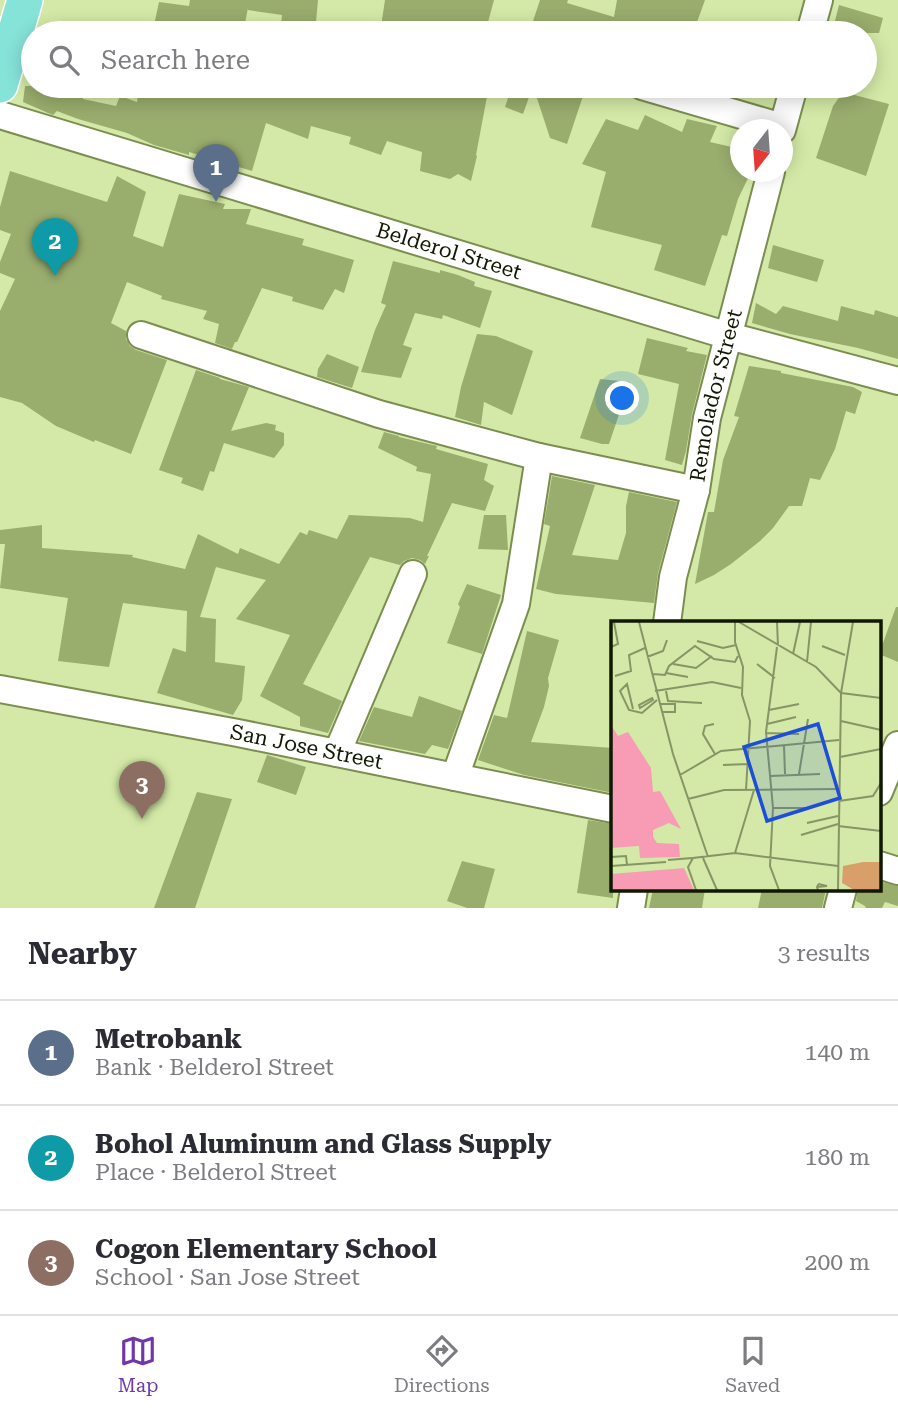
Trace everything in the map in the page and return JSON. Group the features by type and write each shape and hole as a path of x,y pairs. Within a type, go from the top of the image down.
{"main road":[{"path":"0,85 25,0"}],"street":[{"path":"813,21 819,0"},
{"path":"682,98 752,119"},
{"path":"785,119 791,98"},
{"name":"Belderol Street","path":"0,115 729,337 898,381"},
{"name":"Remolador Street","path":"667,621 673,578 696,490 707,418 768,182"},
{"path":"141,335 379,414 539,457 696,490"},
{"path":"455,777 516,604 539,457"},
{"path":"337,753 413,573"},
{"name":"San Jose Street","path":"0,689 238,733 611,809"},
{"path":"880,790 898,746"},
{"path":"880,865 898,871"},
{"path":"631,908 634,890"},
{"path":"838,908 843,890"}],"building":[{"path":"190,0 318,0 316,21 281,21 282,15 248,8 245,21 155,21 159,2 189,6"},
{"path":"385,0 494,0 488,21 382,21"},
{"path":"540,0 568,0 567,3 614,17 617,0 705,0 697,21 533,21"},
{"path":"839,5 883,18 879,33 877,21 835,21"},
{"path":"24,98 83,98 116,106 119,98 137,102 138,98 487,98 471,181 458,174 450,179 420,171 422,152 387,141 381,155 349,144 351,137 311,126 308,139 266,123 252,171 189,152 189,155 154,145 127,133 57,111 53,115 23,102"},
{"path":"508,98 529,98 523,114 505,107"},
{"path":"537,98 582,98 567,144 550,138"},
{"path":"839,98 866,98 889,104 866,176 816,158 833,106"},
{"path":"645,115 682,132 687,119 717,126 710,142 730,147 730,182 746,182 727,236 722,235 705,286 654,270 662,245 591,227 606,172 582,164 606,119 638,130"},
{"path":"10,171 107,202 117,176 146,192 133,236 163,247 179,194 225,204 223,209 251,209 246,224 304,239 302,245 354,260 344,293 335,289 323,310 262,288 232,349 215,343 219,324 203,319 207,311 161,299 162,296 127,282 111,323 126,331 126,339 136,350 167,360 131,454 95,440 94,442 56,426 22,403 0,397 0,311 15,279 0,273 0,262 11,234 0,230 0,207"},
{"path":"773,245 824,260 817,282 768,268"},
{"path":"393,261 458,275 475,282 474,286 492,291 480,328 443,315 442,319 415,313 403,345 412,348 401,378 361,372 386,305 381,303"},
{"path":"756,303 776,314 783,306 838,321 841,306 874,315 875,310 898,317 898,359 752,323"},
{"path":"477,334 496,336 533,351 512,415 484,402 481,425 455,417"},
{"path":"647,338 707,355 682,465 665,460 679,384 638,374"},
{"path":"327,354 359,367 352,388 317,377 318,369"},
{"path":"749,366 853,387 862,392 855,414 846,411 835,449 820,480 810,478 802,506 789,506 760,541 731,564 695,584 708,512 714,512 723,460 739,417 734,416"},
{"path":"196,370 249,387 231,431 266,423 276,425 275,430 284,433 284,445 274,458 224,443 214,472 210,471 203,491 181,483 183,478 159,470"},
{"path":"600,379 630,382 609,444 580,438"},
{"path":"384,432 437,446 436,449 488,464 484,480 494,486 485,511 452,503 425,564 412,558 400,565 370,557 303,684 342,701 328,733 300,726 300,717 260,696 290,635 236,619 266,580 216,567 200,617 216,619 215,662 245,666 242,700 233,715 157,693 173,648 186,652 187,611 123,603 109,667 58,661 68,598 0,588 5,544 0,544 0,530 42,525 42,548 133,555 132,557 185,569 198,534 238,554 240,548 279,564 300,532 307,535 309,530 337,539 349,515 410,518 423,522 431,474 416,471 417,467 378,448"},
{"path":"552,476 595,485 572,555 618,560 626,533 629,492 677,502 658,573 654,603 556,594 536,589 550,526 544,524"},
{"path":"484,515 506,515 508,550 478,549"},
{"path":"467,584 501,595 482,654 447,643 460,607 458,604"},
{"path":"898,607 898,662 880,654"},
{"path":"527,631 559,640 548,678 544,707 531,742 611,748 611,793 524,775 478,760 494,715 507,718"},
{"path":"419,696 462,711 448,749 432,745 425,754 359,741 374,707 412,717"},
{"path":"267,755 306,767 296,795 257,782"},
{"path":"197,792 232,799 195,908 154,908"},
{"path":"588,820 611,824 613,898 577,893"},
{"path":"462,861 495,869 484,908 467,908 447,901"},
{"path":"880,881 898,886 898,906 885,902 882,908 866,908 856,901 858,890 880,890"},
{"path":"653,890 705,890 702,908 649,908"},
{"path":"762,890 826,890 822,908 758,908"}],"place":[{"name":"Metrobank","path":"216,202"},
{"name":"Bohol Aluminum and Glass Supply","path":"55,276"},
{"name":"Cogon Elementary School","path":"142,819"}]}
